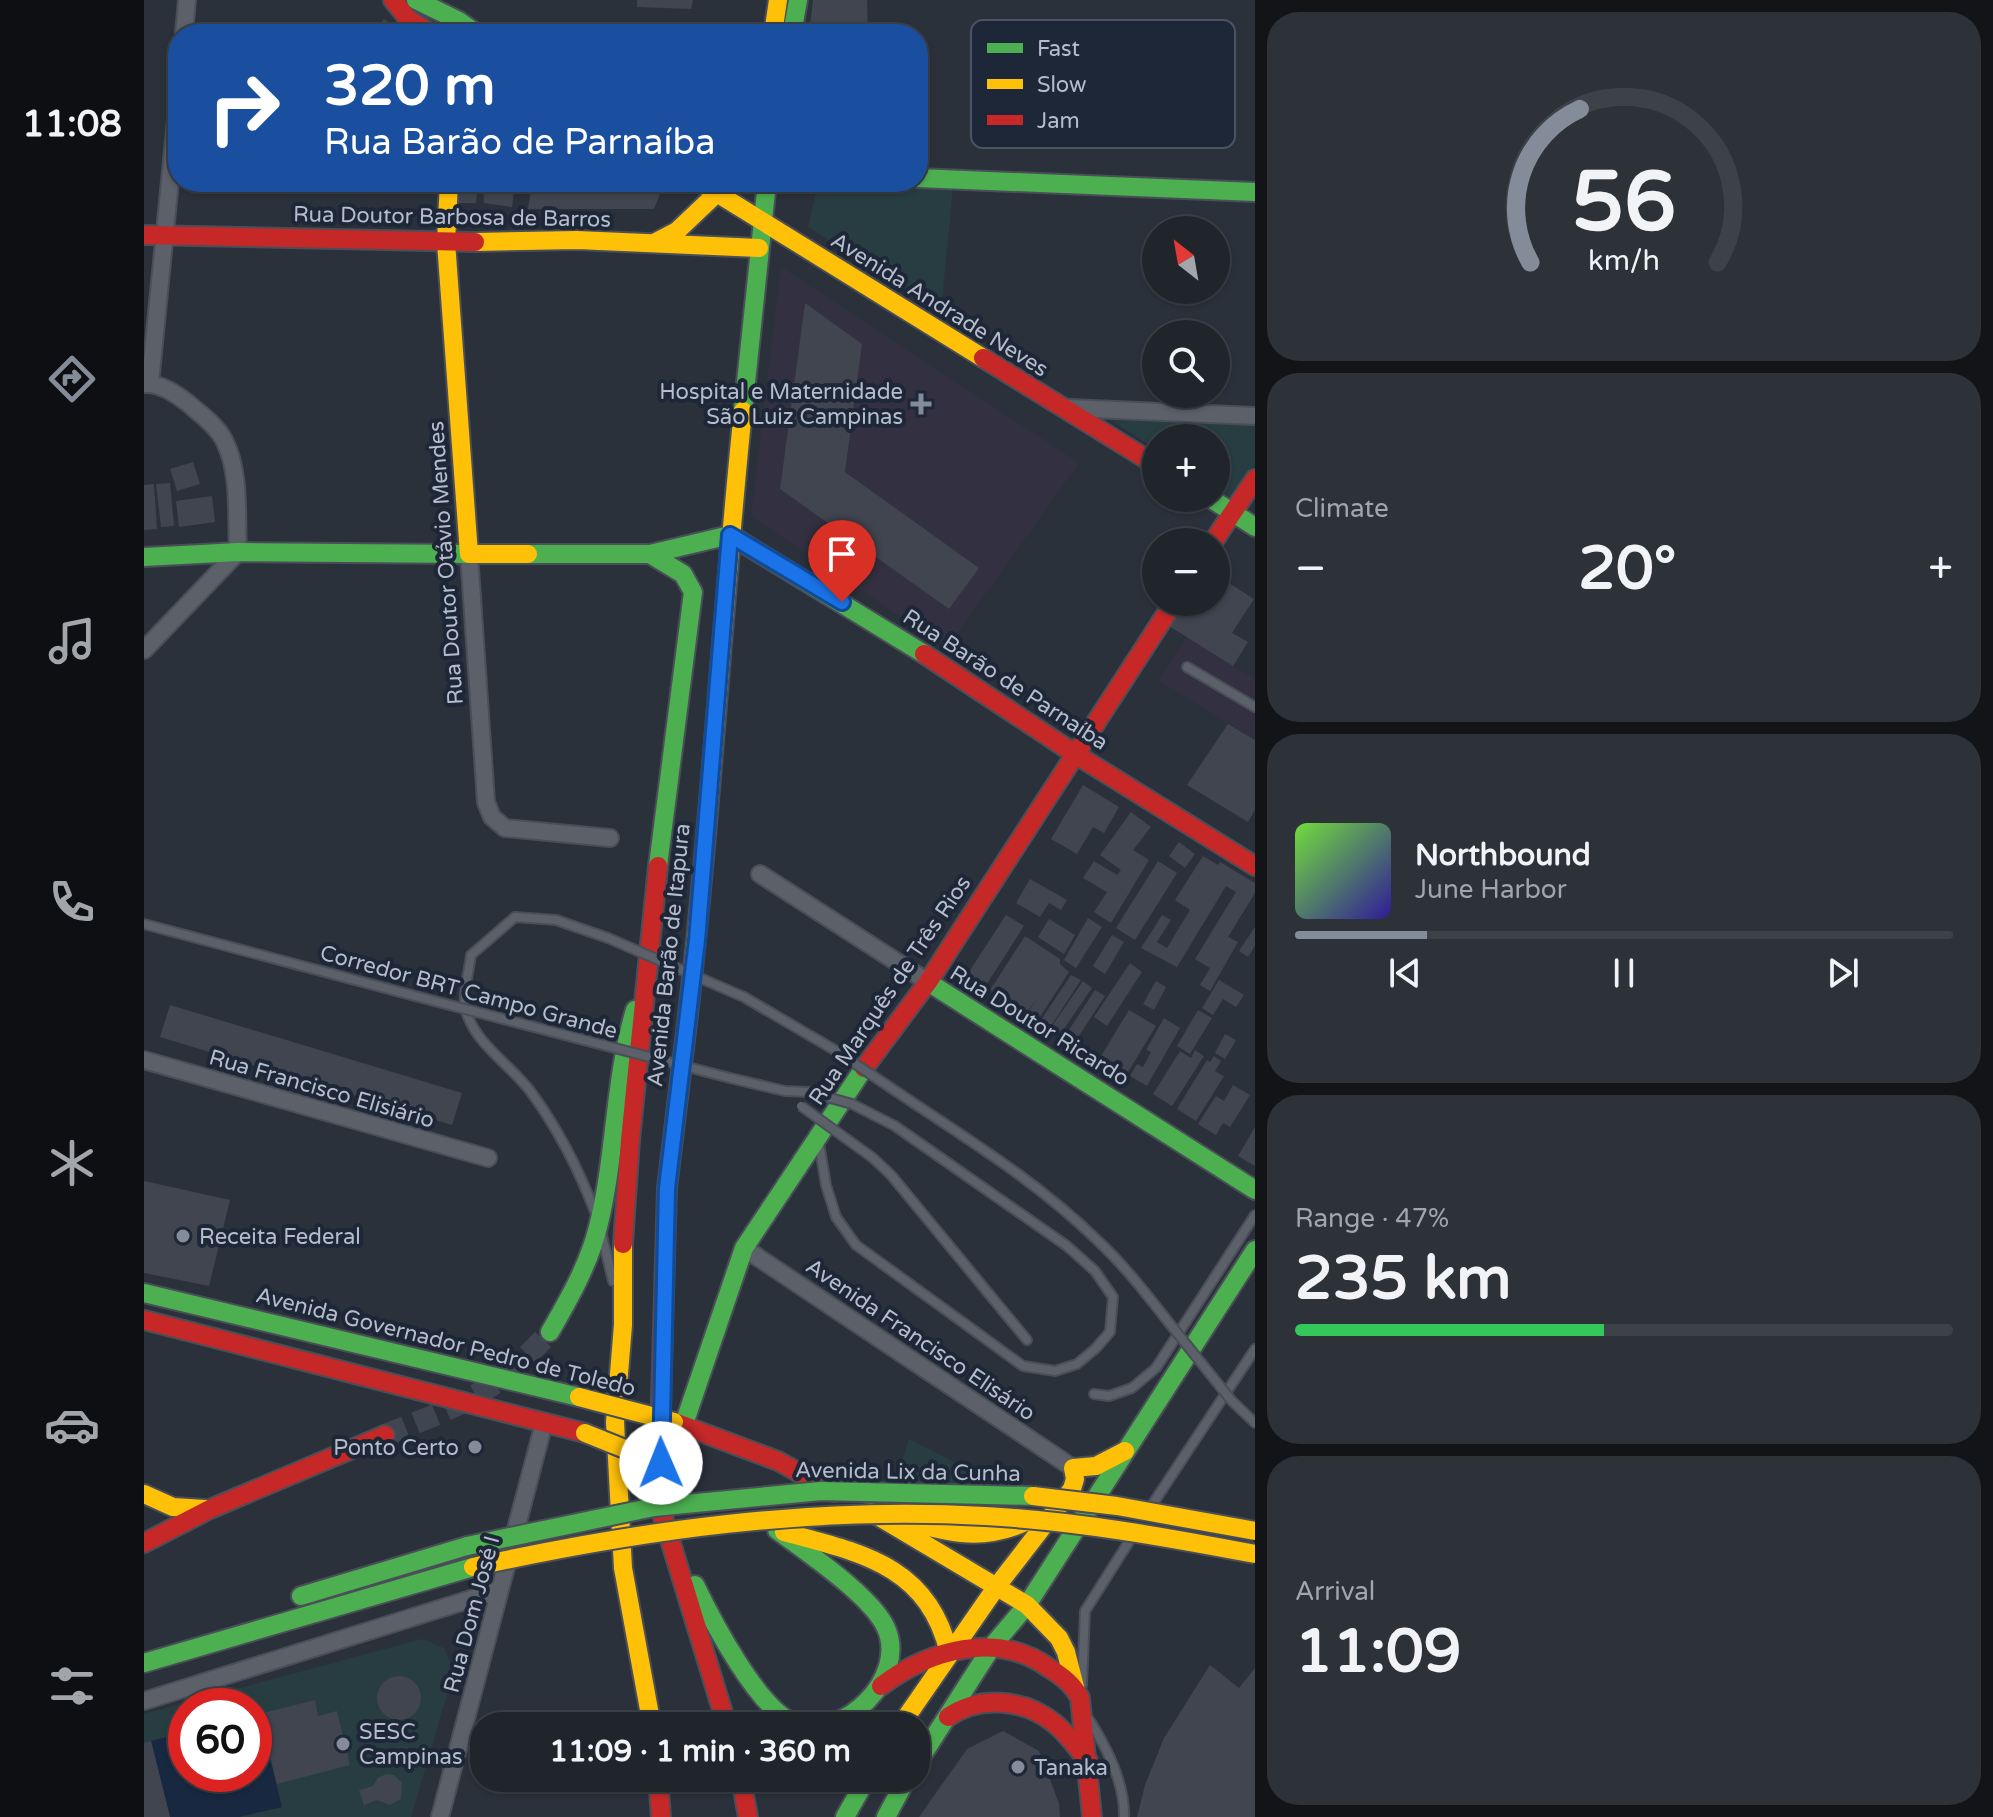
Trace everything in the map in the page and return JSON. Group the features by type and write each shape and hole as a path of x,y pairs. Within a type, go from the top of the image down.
{"main road":[{"path":"393,0 416,24"},
{"path":"416,0 463,24"},
{"path":"459,0 459,21"},
{"path":"774,24 778,0"},
{"path":"794,24 798,0"},
{"path":"928,178 1255,192"},
{"name":"Rua Doutor Otávio Mendes","path":"448,192 446,242 469,554"},
{"name":"Avenida Barão de Itapura","path":"723,1712 663,1517 660,1436 667,1188 697,940 730,535 766,192"},
{"path":"655,242 677,231 717,193"},
{"name":"Avenida Andrade Neves","path":"717,193 1142,457"},
{"name":"Rua Doutor Barbosa de Barros","path":"144,235 446,242 577,240 759,248"},
{"path":"1222,528 1255,479"},
{"path":"1232,512 1255,527"},
{"path":"144,557 238,552 650,554 730,535"},
{"name":"Rua Barão de Parnaíba","path":"730,535 920,651 1075,754 1255,866"},
{"name":"Avenida Barão de Itapura","path":"649,1712 623,1568 615,1422 623,1325 624,1210 649,934 693,592 692,583 685,575 650,554"},
{"name":"Rua Marquês de Três Rios","path":"677,1480 679,1423 744,1248 856,1078 928,982 1165,616"},
{"name":"Rua Doutor Ricardo","path":"928,982 1255,1190"},
{"path":"550,1332 594,1247 626,1040 630,1020 644,996"},
{"path":"930,1743 993,1645 1027,1605 1255,1250"},
{"name":"Avenida Governador Pedro de Toledo","path":"144,1293 679,1423 778,1461 862,1507 1027,1605 1059,1638 1078,1697 1088,1762 1092,1817"},
{"path":"153,1322 585,1433 630,1451 677,1480 777,1530 867,1559 912,1584 937,1614 949,1653"},
{"path":"144,1543 210,1509 385,1435"},
{"path":"909,1712 997,1586 1062,1502 1074,1484 1073,1468 1096,1466 1127,1449"},
{"name":"Avenida Lix da Cunha","path":"276,1603 467,1546 558,1525 654,1507 821,1491 1022,1495 1117,1506 1255,1531"},
{"path":"144,1494 179,1510 210,1509"},
{"path":"862,1507 949,1534 977,1536 1010,1531 1062,1502"},
{"name":"Avenida Lix da Cunha","path":"144,1663 473,1567 554,1548 652,1531 736,1521 948,1514 1138,1532 1255,1554"},
{"path":"663,1517 699,1594 745,1671 777,1711 794,1723 820,1725 838,1720 857,1709 881,1686 915,1662 993,1645 1028,1654 1078,1697"},
{"path":"777,1530 878,1615 888,1630 887,1667 881,1686"},
{"path":"144,1674 247,1632"},
{"path":"945,1720 956,1710 977,1703 1003,1702 1053,1721 1088,1762"},
{"path":"659,1792 661,1817"},
{"path":"744,1792 748,1817"},
{"path":"845,1817 859,1792"},
{"path":"886,1817 899,1792"}],"street":[{"path":"185,24 187,0"},
{"path":"144,650 238,552 236,486 224,440 205,416 175,393 147,384 170,192"},
{"path":"1061,408 1255,416"},
{"name":"Rua Doutor Otávio Mendes","path":"469,554 486,802 492,817 505,828 610,838"},
{"name":"Rua Doutor Ricardo","path":"760,874 928,982"},
{"name":"Rua Francisco Elisiário","path":"144,1060 488,1158"},
{"name":"Avenida Francisco Elisário","path":"744,1248 1073,1468"},
{"path":"144,1336 153,1322"},
{"name":"Rua Dom José I","path":"440,1817 544,1423"},
{"path":"144,1701 500,1590"}],"lane":[{"path":"1187,667 1255,707"},
{"path":"623,1325 599,1224 583,1180 554,1124 528,1088 480,1039 465,1009 471,955 515,917 556,920 608,938 744,997 833,1049 1003,1161 1043,1193 1132,1275 1231,1400 1255,1423"},
{"name":"Corredor BRT Campo Grande","path":"144,924 730,1078 785,1091 809,1092 852,1104 895,1126 1067,1246 1095,1271 1113,1297 1110,1332 1077,1364 1055,1371 1023,1366 856,1245 836,1217 826,1185 819,1138"},
{"name":"Corredor BRT Campo Grande","path":"785,1091 891,1175 1027,1340"},
{"path":"1094,1394 1109,1396 1132,1388 1156,1368 1255,1215"},
{"path":"1124,1817 1124,1798 1101,1739 1078,1697 1083,1671 1082,1619 1090,1599 1255,1349"}],"shaded area":[{"name":"Hospital e Maternidade São Luiz Campinas","path":"781,267 1079,463 947,648 751,516","holes":["805,304 862,344 845,472 979,568 949,609 780,489"]},
{"path":"1187,637 1255,679 1255,740 1158,680"}],"green space":[{"path":"928,186 953,187 941,312 808,227 816,192 928,192"},
{"path":"1111,420 1226,424 1142,424 1142,440"},
{"path":"1230,424 1255,425 1255,465 1232,498"},
{"path":"909,1439 983,1477 978,1489 895,1482"},
{"name":"SESC Campinas","path":"422,1639 444,1648 454,1671 411,1817 144,1817 144,1714 168,1708 168,1792 272,1792 272,1688 240,1688"}],"water":[{"path":"168,1737 168,1792 272,1792 272,1767 282,1807 239,1817 170,1817 151,1741"}],"building":[{"path":"637,0 693,0 691,9 637,7"},
{"path":"813,0 867,0 868,24 810,24"},
{"path":"459,192 477,192 476,203 459,203"},
{"path":"483,192 514,192 512,207 484,203"},
{"path":"531,192 661,192 654,209 528,209"},
{"path":"805,303 862,344 845,472 979,568 949,609 780,489"},
{"path":"193,462 200,484 177,491 170,469"},
{"path":"170,483 174,526 161,527 156,484"},
{"path":"154,484 157,529 144,530 144,485"},
{"path":"212,496 215,522 179,527 176,501"},
{"path":"1230,584 1254,599 1232,633 1248,642 1233,666 1169,626 1175,616 1230,616"},
{"path":"1228,724 1255,740 1255,810 1248,822 1187,785"},
{"path":"1083,785 1119,807 1104,833 1093,827 1077,854 1051,839"},
{"path":"1131,812 1151,827 1133,850 1149,860 1111,923 1094,912 1107,892 1083,878 1094,861 1117,875 1121,870 1100,855"},
{"path":"1179,842 1195,854 1185,868 1169,856"},
{"path":"1203,856 1218,865 1220,862 1255,883 1255,893 1228,937 1238,942 1210,991 1200,985 1210,968 1195,959 1236,892 1226,886 1177,967 1141,948 1162,915 1171,920 1157,942 1167,948 1190,910 1175,900"},
{"path":"1158,861 1177,873 1135,940 1116,928"},
{"path":"1030,879 1067,900 1061,910 1049,903 1040,917 1016,903"},
{"path":"1006,915 1024,926 983,990 965,978"},
{"path":"1088,918 1102,927 1076,968 1064,960"},
{"path":"1049,919 1075,935 1064,954 1038,937"},
{"path":"1255,927 1255,946 1248,957 1239,951"},
{"path":"1112,935 1124,942 1105,974 1093,966"},
{"path":"1025,936 1060,959 1060,964 1069,972 1036,1023 1025,1016 1037,999 1026,1013 990,990"},
{"path":"1130,963 1142,972 1107,1026 1094,1017"},
{"path":"1071,975 1081,980 1049,1029 1039,1023"},
{"path":"1219,980 1244,995 1236,1007 1223,999 1213,1015 1202,1008"},
{"path":"1083,981 1092,988 1059,1036 1050,1029"},
{"path":"1156,981 1166,987 1154,1010 1143,1004"},
{"path":"1095,990 1105,996 1073,1045 1063,1039"},
{"path":"170,1005 462,1093 452,1125 160,1037"},
{"path":"1129,1010 1156,1026 1125,1077 1098,1061"},
{"path":"1198,1010 1212,1018 1190,1054 1177,1046"},
{"path":"1164,1018 1180,1028 1147,1086 1130,1076 1137,1064 1143,1067 1151,1052 1146,1050"},
{"path":"1225,1034 1236,1040 1225,1059 1215,1053"},
{"path":"1195,1050 1204,1056 1172,1106 1153,1094 1180,1051 1191,1058"},
{"path":"1214,1056 1221,1061 1215,1071 1224,1076 1196,1121 1177,1109 1207,1060 1210,1062"},
{"path":"1233,1085 1250,1095 1230,1127 1223,1123 1216,1135 1198,1124 1216,1096 1224,1101"},
{"path":"1255,1127 1255,1166 1238,1156"},
{"name":"Receita Federal","path":"144,1181 230,1200 209,1286 144,1273"},
{"path":"1210,1665 1239,1688 1255,1668 1255,1817 1137,1817 1145,1785 1164,1738"},
{"path":"399,1676 415,1682 421,1698 415,1714 399,1720 383,1714 377,1698 383,1682"},
{"path":"315,1700 318,1716 337,1711 350,1765 277,1784 272,1765 272,1711"},
{"path":"1003,1731 1039,1751 1059,1803 1060,1817 919,1817 967,1749"},
{"path":"151,1741 170,1817 144,1817 144,1743"},
{"path":"386,1774 394,1775 402,1783 401,1799 390,1805 377,1800 364,1805 359,1790 373,1786 378,1778"}],"tunnel":[{"path":"385,1435 477,1395 513,1368 550,1332"}],"traffic: fast":[{"path":"416,0 463,24"},
{"path":"794,24 798,0"},
{"path":"928,178 1255,192"},
{"path":"743,411 766,192"},
{"path":"1230,511 1255,527"},
{"path":"528,554 650,554 730,535 924,654"},
{"path":"144,557 238,552 469,554"},
{"path":"650,554 683,574 693,592 658,866"},
{"path":"928,982 1255,1190"},
{"path":"550,1332 584,1268 598,1227 623,1063 635,1010"},
{"path":"683,1483 684,1424 744,1248 864,1068"},
{"path":"930,1743 993,1645 1027,1605 1255,1250"},
{"path":"144,1293 579,1397"},
{"path":"467,1546 654,1507 821,1491 1033,1496"},
{"path":"695,1585 737,1662 780,1714 794,1723 813,1726 833,1723 851,1714 880,1685 888,1666 890,1647 886,1628 853,1589 777,1530"},
{"path":"301,1596 467,1546"},
{"path":"144,1663 473,1567"},
{"path":"845,1817 859,1792"},
{"path":"886,1817 899,1792"}],"traffic: slow":[{"path":"774,24 778,0"},
{"path":"448,192 446,242 469,554 528,554"},
{"path":"715,192 983,358"},
{"path":"656,242 677,231 717,193"},
{"path":"475,242 577,240 759,248"},
{"path":"684,1048 743,411"},
{"path":"623,1244 623,1325 615,1422 623,1568 649,1712"},
{"path":"579,1397 674,1422"},
{"path":"585,1433 630,1451 672,1476"},
{"path":"910,1712 997,1586 1072,1489 1075,1479 1073,1468 1096,1466 1125,1451"},
{"path":"144,1494 173,1507 205,1509"},
{"path":"1033,1496 1117,1506 1255,1531"},
{"path":"871,1512 1027,1605 1059,1638 1075,1687"},
{"path":"473,1567 664,1532 792,1518 856,1515 985,1516 1053,1522 1255,1554"},
{"path":"905,1520 968,1534 998,1531 1030,1520"},
{"path":"784,1532 839,1547 888,1567 925,1600 939,1623 949,1653"}],"traffic: jam":[{"path":"393,0 416,24"},
{"path":"144,235 475,242"},
{"path":"983,358 1142,456"},
{"path":"1222,528 1255,479"},
{"path":"864,1068 928,982 1165,616"},
{"path":"924,654 1075,754 1255,866"},
{"path":"623,1244 630,1140 658,866"},
{"path":"684,1048 667,1188 660,1436 663,1517 723,1712"},
{"path":"144,1320 585,1433"},
{"path":"674,1422 778,1461 834,1492"},
{"path":"144,1543 210,1509 385,1435"},
{"path":"881,1686 920,1663 964,1649 1008,1650 1029,1656 1049,1668 1067,1681 1080,1698 1092,1817"},
{"path":"948,1717 974,1705 988,1703 1029,1709 1059,1727 1088,1761"},
{"path":"659,1792 661,1817"},
{"path":"744,1792 748,1817"}],"place":[{"name":"Hospital e Maternidade São Luiz Campinas","path":"921,404"},
{"name":"Receita Federal","path":"183,1236"},
{"name":"Ponto Certo","path":"475,1447"},
{"name":"SESC Campinas","path":"343,1744"},
{"name":"Tanaka","path":"1018,1767"}],"route":[{"path":"661,1463 667,1188 697,940 730,535 842,602"}]}
